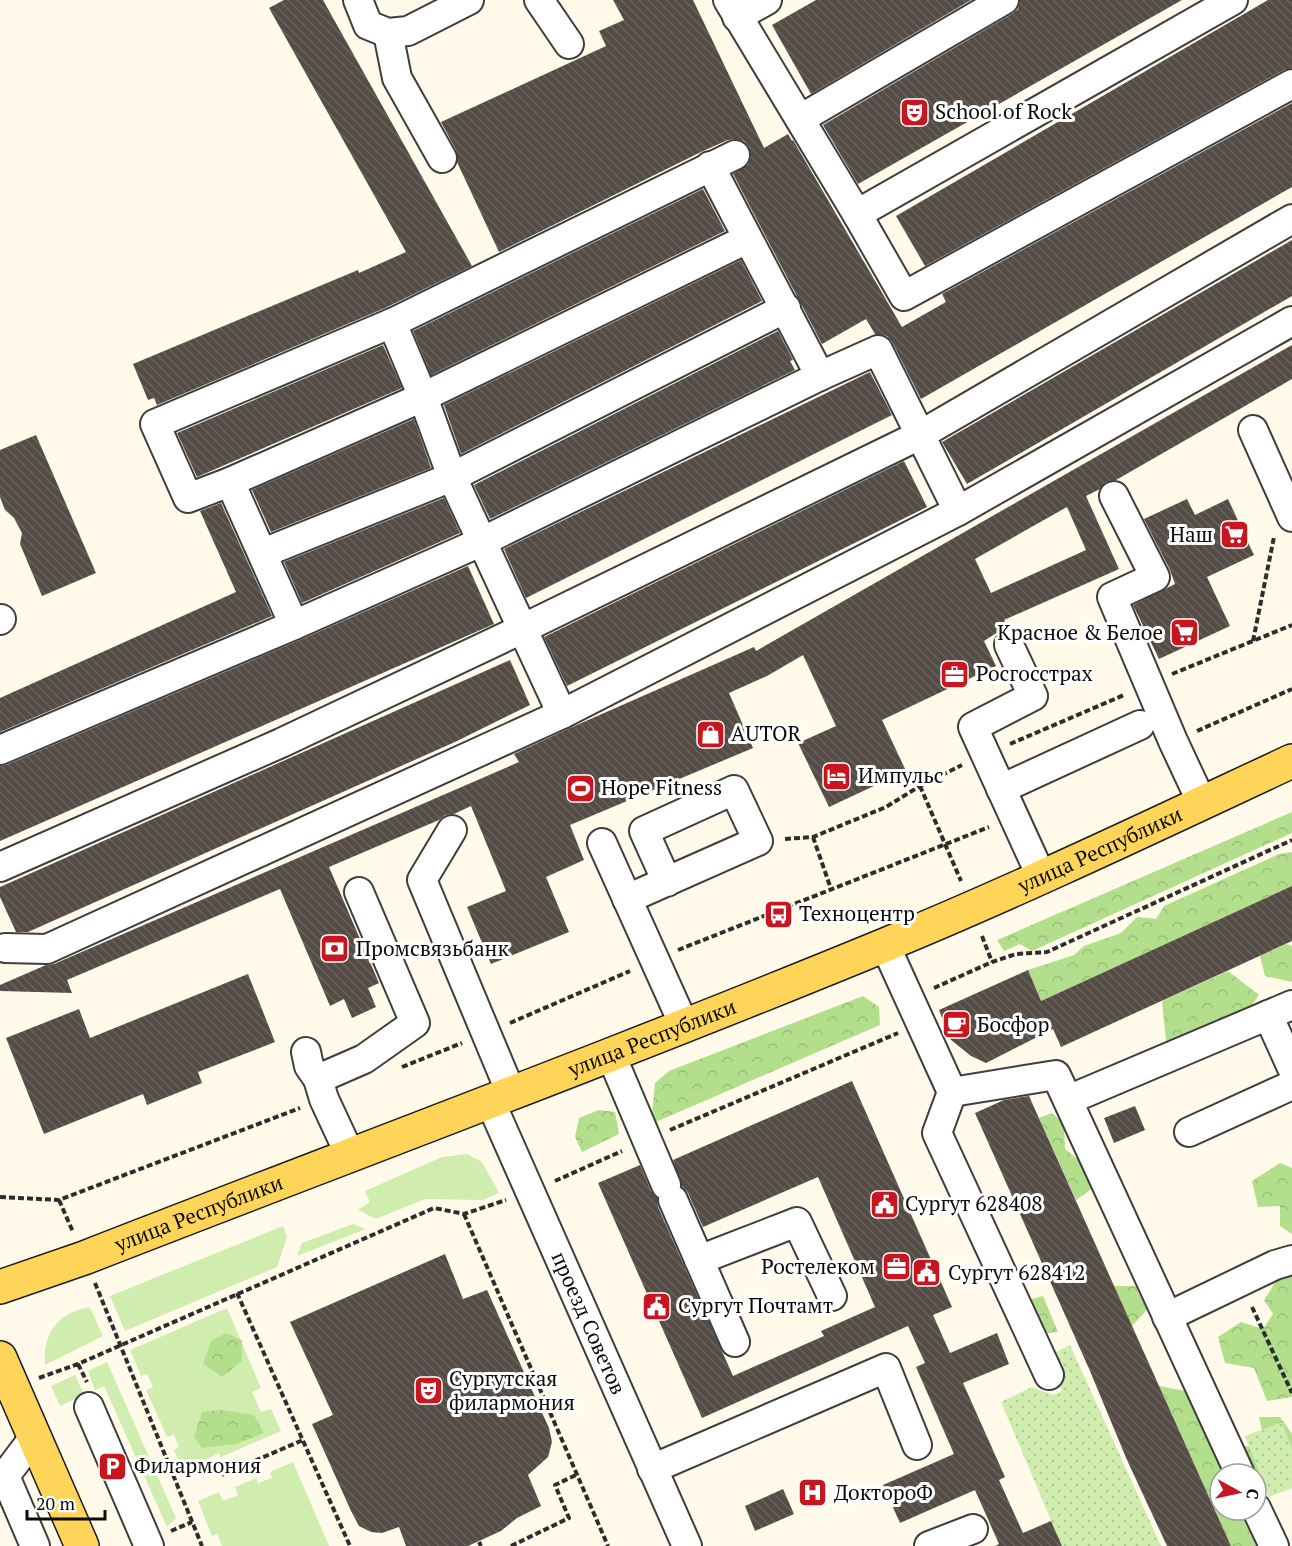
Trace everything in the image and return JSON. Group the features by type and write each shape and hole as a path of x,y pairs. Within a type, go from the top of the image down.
{"main road":[{"name":"улица Республики","path":"0,1287 84,1258 611,1055 885,945 1042,878 1292,761"},
{"path":"0,1358 82,1546"}],"street":[{"path":"358,0 368,25 388,33 408,31 469,0"},
{"path":"539,0 569,44"},
{"path":"767,0 732,9 857,214 903,296 1292,84"},
{"path":"800,119 1004,0"},
{"path":"857,214 1233,0"},
{"path":"388,33 397,78 442,158"},
{"path":"747,239 423,397 230,482 188,498 155,424 392,323 722,160 747,239 786,308 820,376"},
{"path":"0,867 281,743 522,629 920,435 1292,219"},
{"path":"263,553 452,477 786,308"},
{"path":"2,944 47,949 562,714 958,511 1292,321"},
{"path":"392,323 423,397 452,477 562,714"},
{"path":"0,750 294,625 481,542 820,376 878,350 958,511"},
{"path":"1253,430 1289,501"},
{"path":"230,482 294,625"},
{"path":"1114,496 1155,578 1112,597 1202,803"},
{"path":"1009,645 1033,696 973,727 1042,878"},
{"path":"1002,789 1140,725"},
{"path":"627,899 667,882 758,841 734,790 644,831 667,882"},
{"name":"проезд Советов","path":"452,830 422,880 501,1097 530,1191 687,1546"},
{"path":"602,843 684,1025"},
{"path":"318,1080 364,1059 415,1023 359,892"},
{"path":"885,945 952,1092 938,1132 1049,1375"},
{"path":"1068,1101 1280,1010 1292,1068"},
{"path":"306,1052 309,1066 318,1080 324,1099 350,1155"},
{"path":"611,1055 735,1342"},
{"path":"952,1092 1056,1075 1234,1462"},
{"path":"1189,1132 1292,1085"},
{"path":"699,1260 797,1222 832,1296"},
{"path":"1167,1317 1275,1265 1292,1260"},
{"path":"652,1469 886,1368 917,1445"},
{"path":"89,1407 149,1546"},
{"path":"34,1546 5,1476 35,1436"},
{"path":"1263,1522 1274,1546"},
{"path":"929,1546 973,1528"}],"path":[{"path":"1252,642 1289,501"},
{"path":"758,841 813,837 886,807 920,786 985,754 1292,625"},
{"path":"920,786 947,845 992,962"},
{"path":"813,837 831,889"},
{"path":"13,1387 78,1364 434,1208 464,1214 530,1191 647,1140 915,1011 992,962 1016,954 1047,952 1292,840"},
{"path":"59,1200 202,1546"},
{"path":"464,1214 607,1546"},
{"path":"1241,1281 1292,1393"},
{"path":"237,1293 350,1546"},
{"path":"222,1475 303,1440"},
{"path":"511,1546 569,1518 555,1485 576,1475"}],"green space":[{"path":"1292,812 1292,833 1032,951 1020,944 1004,951 997,940"},
{"path":"1292,852 1292,886 1041,1001 1028,970 1074,955 1084,946 1121,933 1137,917 1156,919 1164,906 1279,854"},
{"path":"1286,944 1292,946 1292,982 1265,976 1260,956"},
{"path":"1228,971 1259,995 1245,1015 1166,1041 1162,1001"},
{"path":"863,996 879,1007 880,1025 651,1124 655,1083 669,1071"},
{"path":"599,1110 615,1112 619,1134 582,1152 575,1137 579,1118"},
{"path":"1052,1113 1064,1124 1065,1149 1081,1162 1094,1187 1076,1200 1039,1118"},
{"path":"467,1154 482,1162 499,1193 483,1200 425,1199 376,1219 358,1210 370,1202 365,1191 442,1157"},
{"path":"1280,1163 1292,1168 1292,1234 1280,1226 1280,1206 1258,1207 1252,1181"},
{"path":"353,1224 366,1229 297,1256 302,1243"},
{"path":"283,1226 287,1237 277,1267 125,1331 110,1296"},
{"path":"1292,1272 1292,1397 1267,1401 1254,1368 1225,1363 1218,1337 1241,1322 1263,1329 1273,1314 1264,1300 1278,1278"},
{"path":"1114,1286 1135,1286 1147,1310 1132,1326"},
{"path":"1043,1296 1058,1332 1041,1334 1028,1300"},
{"path":"90,1307 103,1336 45,1365 46,1344 56,1325 69,1314"},
{"path":"227,1308 261,1388 252,1392 261,1412 271,1409 281,1431 221,1457 219,1453 207,1459 210,1467 185,1477 174,1450 179,1447 174,1435 167,1437 146,1390 153,1387 147,1374 141,1376 130,1350"},
{"path":"226,1333 242,1340 242,1361 222,1377 203,1364 211,1341"},
{"path":"1070,1345 1161,1546 1062,1546 1001,1402 1032,1387 1053,1395 1062,1391 1050,1355"},
{"path":"107,1362 176,1518 167,1527 104,1386 95,1390 88,1371"},
{"path":"75,1375 84,1395 60,1406 51,1386"},
{"path":"1159,1386 1186,1391 1242,1446 1266,1447 1259,1417 1280,1417 1292,1434 1292,1469 1268,1467 1268,1462 1208,1462 1208,1495"},
{"path":"222,1410 254,1415 264,1433 236,1444 202,1448 194,1437 202,1412"},
{"path":"1282,1422 1292,1448 1292,1488 1269,1497 1268,1462 1255,1462 1245,1436"},
{"path":"293,1462 329,1546 222,1546 217,1534 212,1536 198,1501 219,1492 223,1501 238,1495 235,1487 256,1478 258,1483 272,1478 270,1472"},
{"path":"1220,1522 1245,1522 1257,1546 1231,1546"}],"building":[{"path":"284,0 323,0 472,266 385,308 157,405 154,398 148,400 133,364 406,252 269,8"},
{"path":"613,0 693,0 764,148 788,134 793,140 902,327 946,302 942,294 1292,103 1292,187 921,399 892,342 887,336 875,334 866,319 822,344 733,174 748,165 751,157 749,147 744,141 728,140 703,151 499,252 457,162 456,150 441,122 606,46 599,31 624,20"},
{"path":"816,0 971,0 811,94 772,25"},
{"path":"1020,0 1182,0 858,184 823,125 1012,14 1018,9"},
{"path":"1268,0 1292,0 1292,68 1284,70 925,266 896,216"},
{"path":"703,189 725,231 431,375 413,331"},
{"path":"1292,240 1292,296 967,484 942,442"},
{"path":"741,260 762,301 461,454 444,405"},
{"path":"778,331 793,360 790,361 795,370 490,519 474,485"},
{"path":"383,345 402,388 197,477 177,433"},
{"path":"1292,345 1292,379 1116,480 1106,482 1100,489 1086,496 1119,569 1004,620 1008,629 1001,630 984,641 996,666 882,720 906,771 829,807 798,743 836,726 803,655 767,676 729,693 753,748 570,825 584,860 546,877 569,932 491,964 467,907 506,891 471,806 454,814 445,815 439,820 329,867 379,983 368,988 376,1007 352,1018 344,999 330,1006 280,889 67,980 72,993 0,991 0,985 46,965 54,964 519,762 514,754 570,728 754,647 756,651","holes":["1067,507 1086,550 991,593 975,559"]},
{"path":"870,372 892,415 526,598 504,549"},
{"path":"414,419 431,468 271,532 252,490"},
{"path":"36,435 96,573 42,596 20,544 22,533 14,518 5,510 0,497 0,450"},
{"path":"904,461 927,507 567,686 544,637"},
{"path":"444,498 460,533 302,603 284,562"},
{"path":"1187,499 1195,515 1228,499 1254,555 1207,577 1230,626 1159,659 1133,605 1175,584 1144,519"},
{"path":"221,503 272,616 0,732 0,698 236,592 200,511"},
{"path":"468,566 494,624 0,841 0,766 300,640"},
{"path":"510,660 530,705 455,742 28,932 16,932 0,897 0,887"},
{"path":"1292,886 1292,941 1061,1047 1053,1029 986,1063 971,1056 950,1039 939,1010 1028,970 1041,1001"},
{"path":"248,974 275,1042 198,1072 202,1083 147,1105 143,1094 44,1134 6,1038 79,1009 90,1038"},
{"name":"Ростелеком","path":"852,1081 952,1307 933,1315 950,1353 997,1333 1009,1364 963,1383 1005,1477 999,1480 1023,1533 1051,1521 1062,1546 995,1546 999,1544 975,1490 900,1523 883,1485 954,1454 916,1367 925,1363 908,1326 702,1418 598,1183 640,1165 651,1191 657,1198 658,1207 733,1376 824,1336 821,1331 875,1307 818,1177 703,1227 688,1193 682,1186 673,1160"},
{"path":"1029,1096 1208,1495 1208,1522 1220,1522 1231,1546 1167,1546 975,1113 1004,1100"},
{"path":"1135,1106 1145,1130 1114,1143 1104,1118"},
{"name":"Сургутская филармония","path":"445,1254 463,1299 487,1290 549,1428 552,1442 548,1457 528,1475 541,1506 517,1518 501,1531 468,1546 406,1546 399,1527 382,1533 371,1532 359,1526 351,1511 312,1424 333,1415 290,1322"},
{"path":"783,1489 794,1514 755,1531 745,1506"}],"place":[{"name":"School of Rock","path":"914,112"},
{"name":"Наш","path":"1234,535"},
{"name":"Красное & Белое","path":"1184,633"},
{"name":"Росгосстрах","path":"955,674"},
{"name":"AUTOR","path":"710,734"},
{"name":"Импульс","path":"837,776"},
{"name":"Hope Fitness","path":"580,788"},
{"name":"Техноцентр","path":"778,914"},
{"name":"Промсвязьбанк","path":"335,949"},
{"name":"Босфор","path":"956,1025"},
{"name":"Сургут 628408","path":"884,1204"},
{"name":"Ростелеком","path":"896,1267"},
{"name":"Сургут 628412","path":"927,1273"},
{"name":"Сургут Почтамт","path":"657,1306"},
{"name":"Сургутская филармония","path":"428,1391"},
{"name":"Филармония","path":"113,1466"},
{"name":"ДоктороФ","path":"813,1493"}]}
